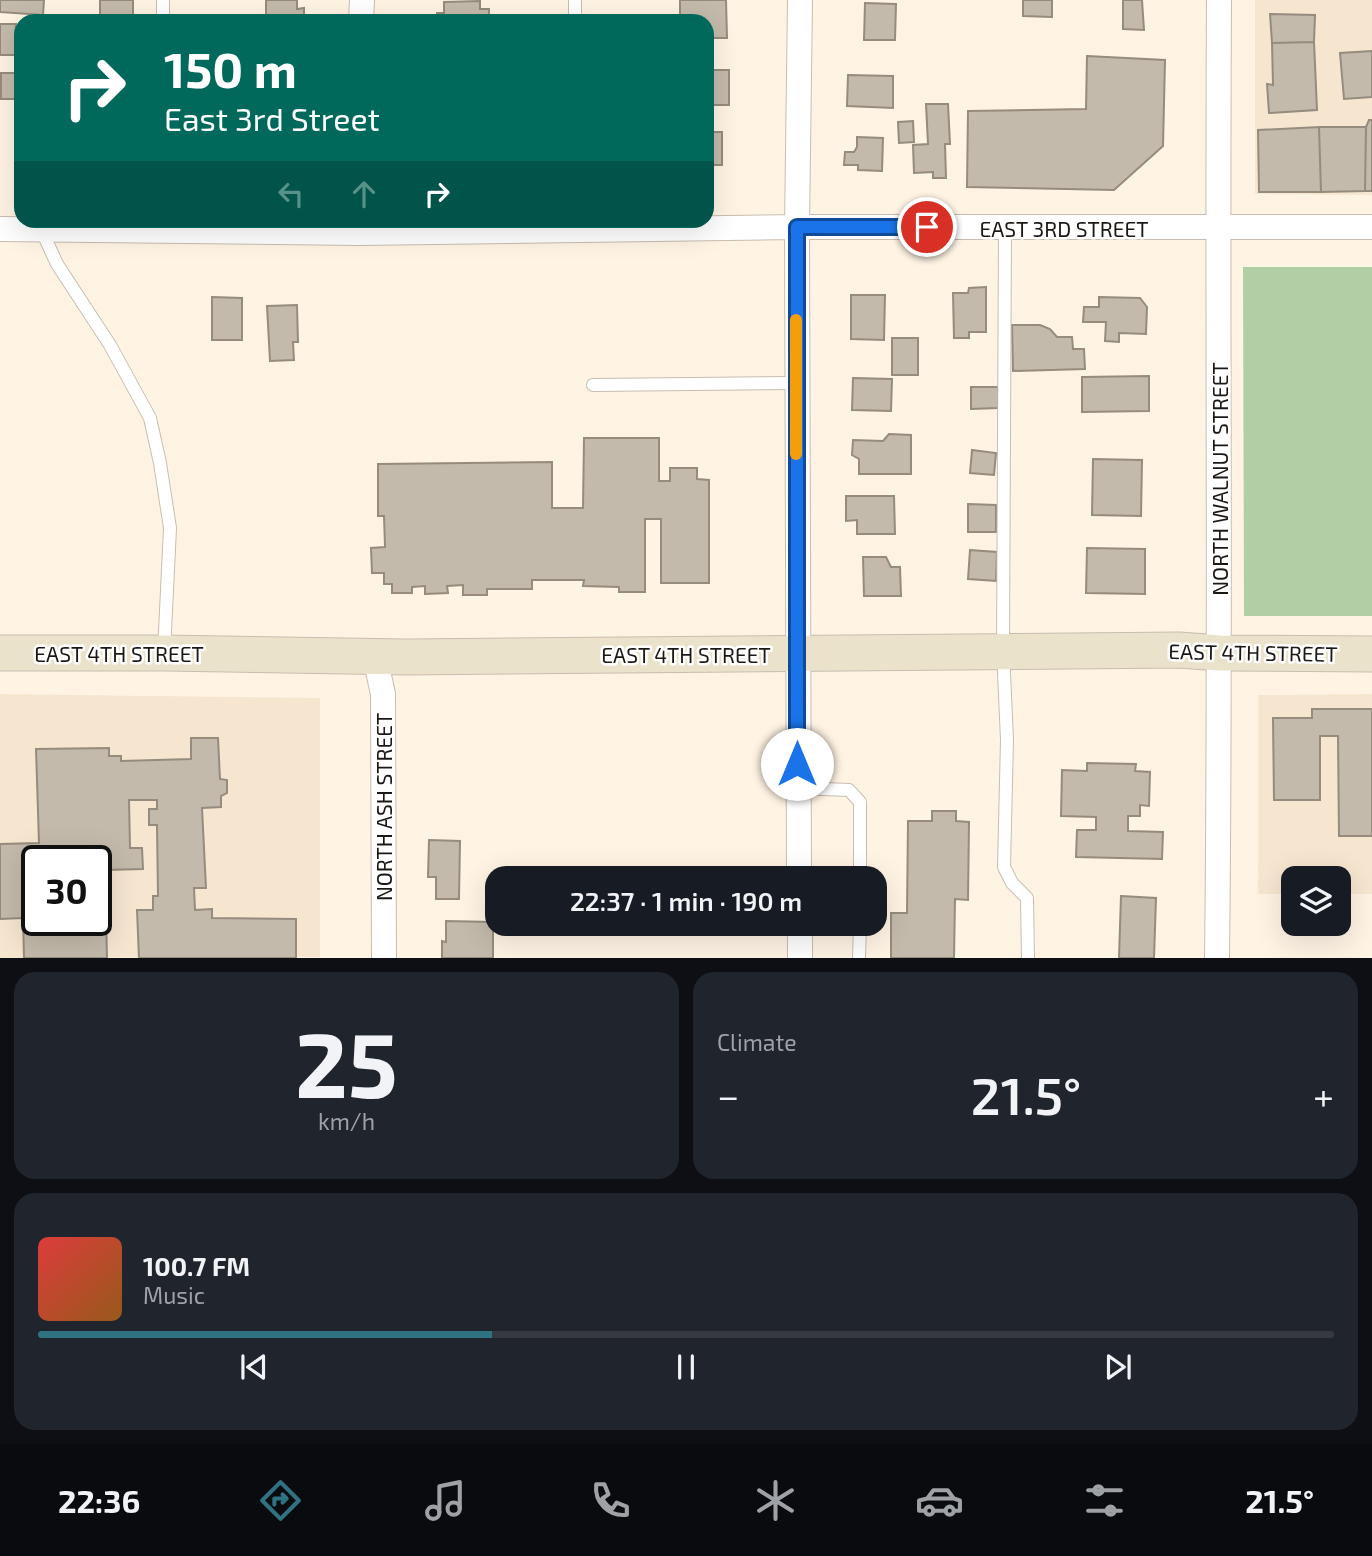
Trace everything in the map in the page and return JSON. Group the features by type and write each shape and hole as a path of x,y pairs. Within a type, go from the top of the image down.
{"street":[{"path":"799,866 796,383 800,0"},
{"name":"NORTH WALNUT STREET","path":"1217,957 1220,653 1217,228 1219,0"},
{"name":"EAST 3RD STREET","path":"714,226 1372,226"},
{"name":"EAST 3RD STREET","path":"0,229 83,228"},
{"name":"EAST 4TH STREET","path":"0,653 375,657 1179,650 1220,653 1372,654"},
{"name":"NORTH ASH STREET","path":"375,657 383,694 384,957"},
{"path":"800,936 800,957"}],"lane":[{"path":"1005,227 1003,651 1007,740 1004,867 1012,883 1027,898 1028,957"},
{"path":"41,229 57,264 110,345 150,418 170,528 164,653"},
{"path":"593,385 796,383"},
{"path":"797,788 849,790 860,802 860,866"},
{"path":"859,957 860,936"}],"shaded area":[{"path":"1255,0 1372,0 1372,195 1255,194"},
{"path":"0,694 320,698 320,957 0,958"},
{"path":"1372,694 1372,894 1351,894 1351,866 1281,866 1281,894 1258,894 1258,695"}],"green space":[{"path":"1243,267 1372,267 1372,616 1244,616"}],"building":[{"path":"0,0 44,0 43,14 0,12"},
{"path":"100,0 133,0 133,14 100,14"},
{"path":"266,0 297,0 297,9 304,8 304,14 266,14"},
{"path":"680,0 726,0 727,38 714,38 714,14 680,14"},
{"path":"1023,0 1052,0 1052,17 1023,16"},
{"path":"1123,0 1142,0 1144,30 1123,29"},
{"path":"480,1 480,9 489,9 489,14 437,14 444,13 444,2"},
{"path":"865,3 896,4 895,40 864,40"},
{"path":"1270,14 1315,15 1314,42 1272,43"},
{"path":"0,24 14,24 14,55 0,55"},
{"path":"1314,42 1317,110 1269,113 1267,84 1273,85 1272,43"},
{"path":"1372,51 1372,97 1344,99 1340,53"},
{"path":"1087,56 1165,60 1163,146 1114,190 967,187 968,111 1086,109"},
{"path":"714,70 729,70 729,105 714,105"},
{"path":"1,73 14,73 14,99 1,99"},
{"path":"848,75 893,76 893,108 847,106"},
{"path":"926,104 948,104 950,144 945,144 946,178 933,178 933,172 914,173 913,145 928,144"},
{"path":"1369,120 1372,120 1372,191 1365,191 1366,127"},
{"path":"913,121 914,142 899,143 898,122"},
{"path":"1319,127 1366,127 1365,191 1321,192"},
{"path":"1319,127 1321,192 1259,192 1258,130"},
{"path":"714,132 722,132 722,165 714,165"},
{"path":"857,137 883,138 882,171 858,170 858,165 844,165 845,152 854,152"},
{"path":"986,287 986,332 969,332 969,338 954,338 953,293 968,293 969,288"},
{"path":"851,295 885,295 884,340 851,339"},
{"path":"212,297 242,298 242,340 212,340"},
{"path":"1099,297 1140,298 1147,307 1146,334 1119,333 1119,342 1105,341 1106,322 1083,322 1084,307 1099,307"},
{"path":"297,305 298,342 293,342 294,360 270,361 267,306"},
{"path":"1012,325 1040,325 1050,329 1057,337 1072,337 1073,349 1084,349 1085,369 1013,371"},
{"path":"892,338 918,338 918,375 892,375"},
{"path":"1149,376 1149,411 1082,412 1082,377"},
{"path":"853,378 892,379 891,411 852,410"},
{"path":"971,387 998,387 998,408 971,409"},
{"path":"889,434 911,435 911,474 859,474 859,459 852,455 853,440 883,441"},
{"path":"584,438 659,438 659,481 670,481 670,468 697,468 697,479 709,480 709,583 661,583 661,519 645,519 645,592 619,592 619,587 583,586 584,580 532,580 532,589 487,589 487,595 463,595 463,585 447,586 448,593 425,594 425,586 412,587 412,593 392,593 392,584 384,584 384,573 372,573 371,548 385,547 384,516 378,516 378,464 552,462 552,508 583,508"},
{"path":"972,450 996,453 994,475 970,473"},
{"path":"1093,459 1142,460 1141,516 1092,515"},
{"path":"846,496 894,496 895,534 857,534 857,520 846,521"},
{"path":"968,504 996,505 996,532 968,532"},
{"path":"1087,548 1145,549 1145,594 1086,593"},
{"path":"970,550 997,552 996,581 968,579"},
{"path":"863,557 886,557 891,567 900,567 901,596 864,596"},
{"path":"1312,709 1372,709 1372,836 1339,836 1338,736 1320,736 1320,800 1274,800 1273,718 1312,718"},
{"path":"191,738 218,738 220,779 227,780 227,793 221,796 221,807 202,808 206,888 194,888 195,910 212,909 212,918 296,919 296,958 139,958 137,910 153,910 153,896 158,896 157,825 149,825 149,809 157,809 157,800 129,800 130,848 142,848 143,869 112,870 112,845 21,845 21,918 0,919 0,844 39,843 36,749 109,748 109,756 121,756 121,761 191,759"},
{"path":"1087,763 1136,764 1135,771 1150,772 1149,806 1140,805 1140,816 1128,816 1128,831 1163,832 1162,859 1076,857 1077,830 1096,830 1096,817 1061,816 1062,770 1087,771"},
{"path":"932,811 956,811 956,821 969,822 968,900 955,899 954,958 891,958 891,913 907,913 908,821 932,821"},
{"path":"429,840 460,841 459,899 436,899 436,877 428,877"},
{"path":"1121,896 1156,898 1154,958 1119,958"},
{"path":"446,921 485,922 485,936 493,936 493,958 442,958 442,941 446,942"},
{"path":"23,936 106,936 107,958 24,958"}],"slow traffic":[{"path":"796,320 796,454"}],"route":[{"path":"797,764 797,227 927,227"}]}
